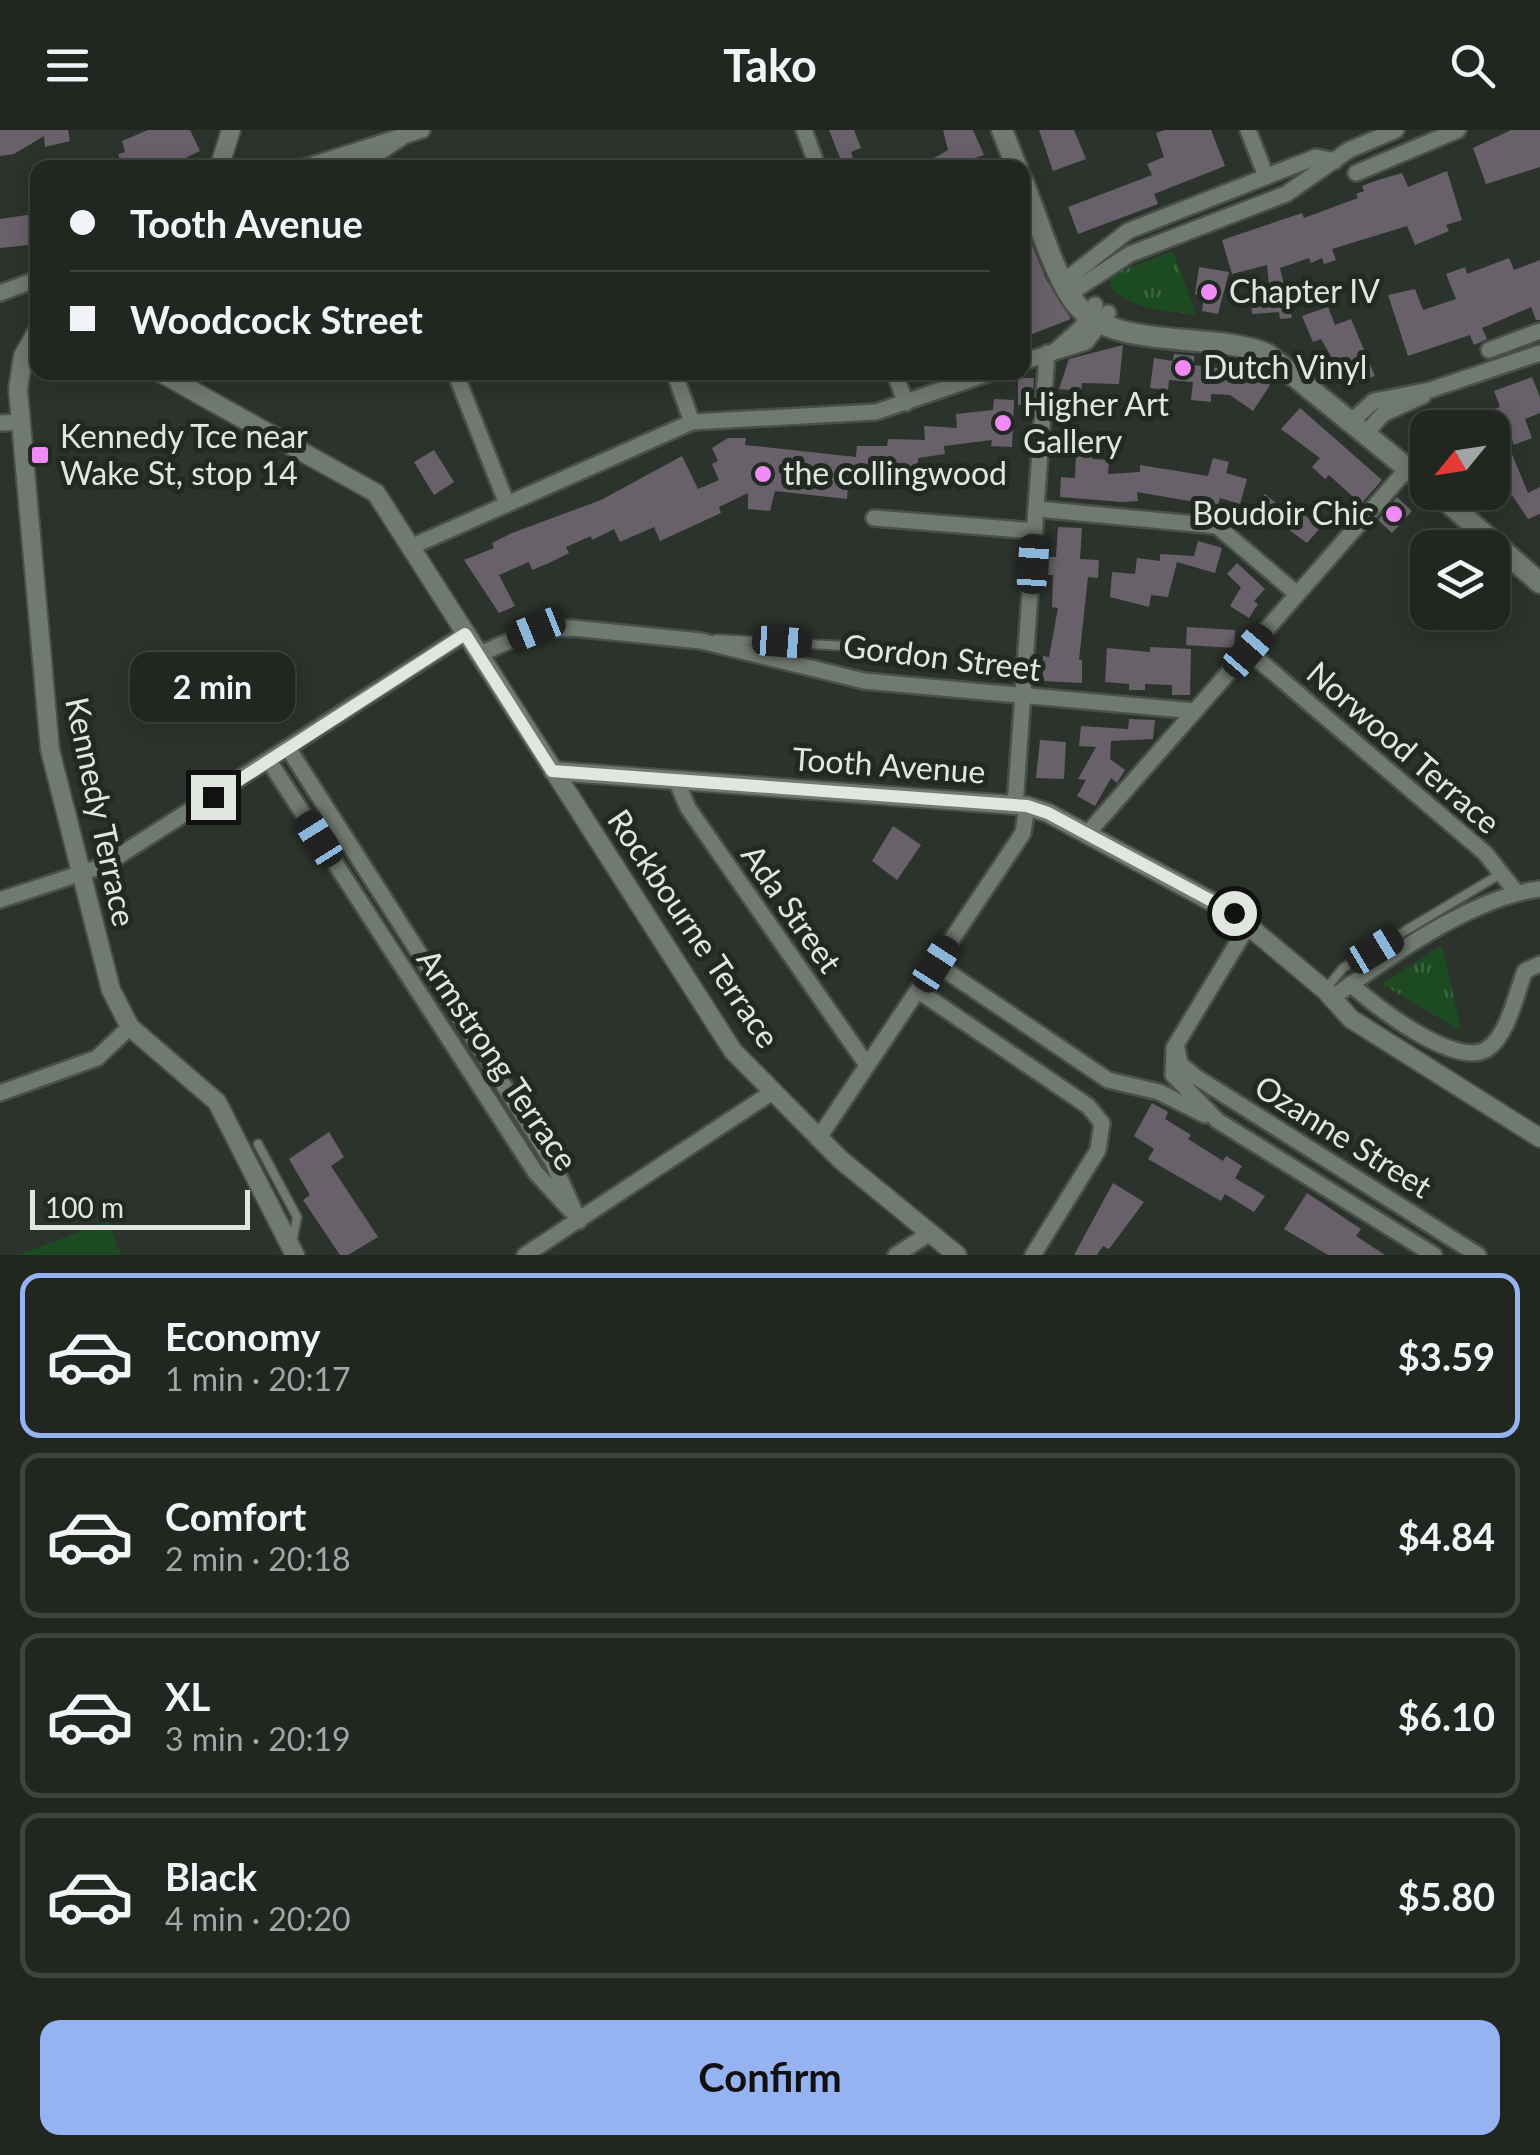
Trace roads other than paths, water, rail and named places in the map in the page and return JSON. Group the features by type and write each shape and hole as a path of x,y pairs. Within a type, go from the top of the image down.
{"main road":[{"path":"1002,130 1014,160"},
{"path":"1030,198 1070,285 1099,315 1142,336 1154,334 1242,346 1267,354 1408,468"},
{"path":"1457,510 1540,583"}],"street":[{"path":"222,160 231,130"},
{"path":"324,160 422,130"},
{"path":"804,130 815,160"},
{"path":"1248,130 1266,176"},
{"path":"1070,285 1130,254 1286,194 1355,146 1396,130"},
{"path":"1356,173 1458,130"},
{"path":"368,160 400,138"},
{"path":"1070,285 1092,260 1128,231 1320,156 1335,160"},
{"path":"1092,260 1130,254"},
{"path":"0,293 30,282"},
{"path":"1030,359 1086,342 1099,315"},
{"path":"1490,350 1540,331"},
{"name":"Kennedy Terrace","path":"30,344 18,376 50,750 110,990 130,1027 216,1102 293,1251"},
{"path":"818,1139 1024,833 1023,696 1051,352"},
{"path":"1359,427 1372,402 1430,390 1540,352"},
{"name":"Rockbourne Terrace","path":"174,380 363,484 392,511 478,655 714,1026 770,1093 818,1139 957,1255"},
{"path":"458,380 507,504"},
{"path":"677,380 692,422"},
{"path":"897,380 906,403"},
{"path":"413,546 692,422 863,414 971,380"},
{"path":"0,424 21,422"},
{"path":"1088,834 1408,468"},
{"path":"1037,508 1217,526 1297,594"},
{"path":"874,518 1035,531"},
{"name":"Gordon Street","path":"478,655 536,629 687,638 864,681 1195,711"},
{"path":"0,900 104,866 465,634"},
{"name":"Norwood Terrace","path":"1248,651 1485,853 1516,892"},
{"name":"Armstrong Terrace","path":"288,748 552,1161 579,1221"},
{"name":"Armstrong Terrace","path":"270,761 536,1173 579,1221"},
{"name":"Tooth Avenue","path":"552,771 1021,806 1088,834 1249,924 1358,1024 1540,1138"},
{"name":"Ada Street","path":"676,780 688,808 867,1065"},
{"path":"1328,994 1487,904 1516,892 1540,889"},
{"path":"1176,1068 1179,1039 1249,924"},
{"name":"Ozanne Street","path":"936,964 1108,1080 1154,1090 1218,1121 1434,1255"},
{"path":"1351,984 1447,1049 1474,1054 1493,1044 1525,971 1540,964"},
{"path":"920,992 1088,1106 1102,1123 1098,1150 1033,1255"},
{"path":"0,1093 96,1058 130,1027"},
{"name":"Ozanne Street","path":"1176,1068 1218,1121"},
{"name":"Ozanne Street","path":"1176,1068 1478,1255"},
{"path":"525,1255 770,1093"},
{"path":"896,1255 930,1233"}],"lane":[{"name":"Gordon Street","path":"687,638 847,646"},
{"path":"1328,994 1344,968 1502,873"},
{"name":"Kennedy Terrace","path":"258,1144 297,1217 293,1251"}],"place":[{"name":"Chapter IV","path":"1209,292"},
{"name":"Dutch Vinyl","path":"1183,368"},
{"name":"Higher Art Gallery","path":"1003,423"},
{"name":"Kennedy Tce near Wake St, stop 14","path":"40,455"},
{"name":"the collingwood","path":"763,474"},
{"name":"Boudoir Chic","path":"1394,514"}]}
